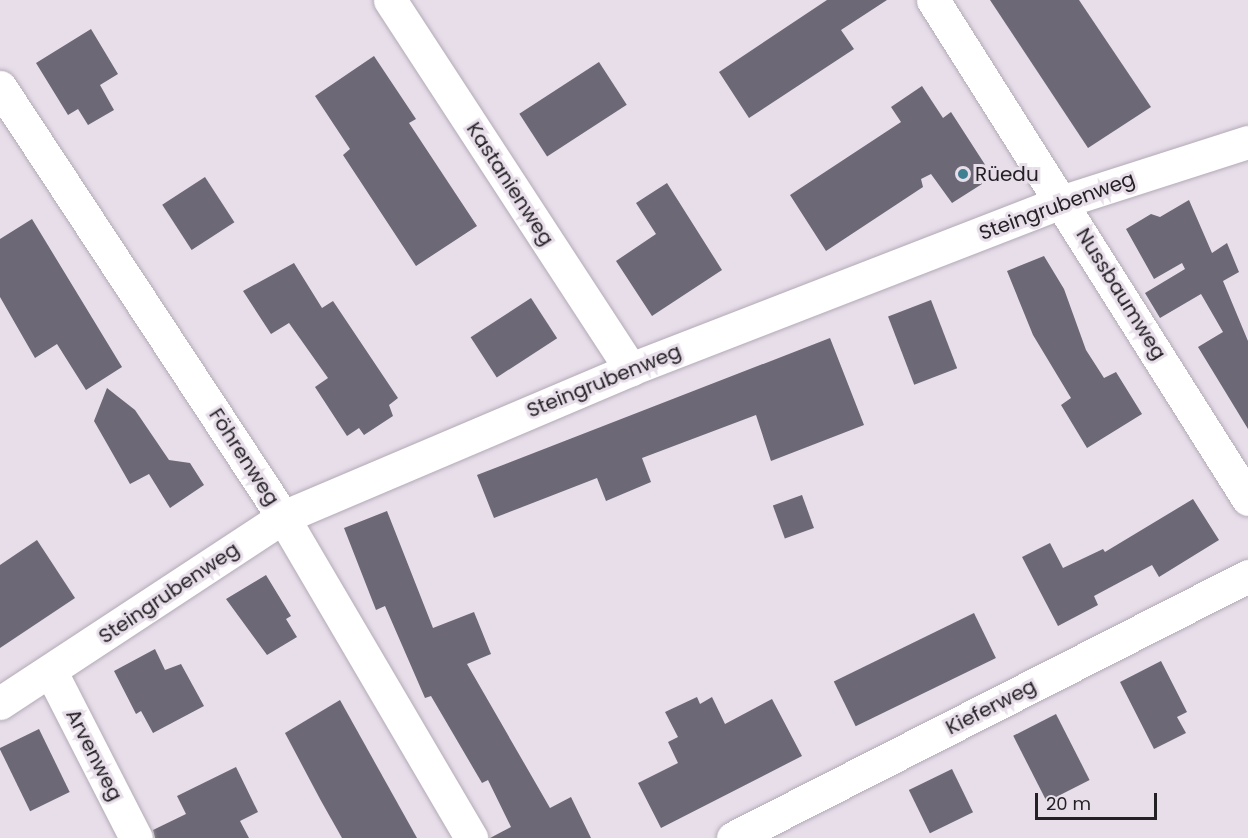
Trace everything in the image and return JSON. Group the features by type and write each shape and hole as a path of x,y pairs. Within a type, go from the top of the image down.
{"street":[{"name":"Kastanienweg","path":"390,0 631,369"},
{"name":"Nussbaumweg","path":"933,0 1064,201 1248,499"},
{"name":"Föhrenweg","path":"0,87 283,517 471,838"},
{"name":"Steingrubenweg","path":"0,702 51,672 283,517 631,369 1064,201 1248,142"},
{"name":"Kieferweg","path":"733,838 1248,576"},
{"name":"Arvenweg","path":"51,672 136,838"}],"building":[{"path":"827,0 887,0 841,30 854,49 749,118 719,72"},
{"path":"990,0 1079,0 1151,107 1088,148"},
{"path":"91,29 118,74 100,85 114,110 88,125 78,109 68,115 36,63"},
{"path":"374,56 416,119 409,123 477,226 416,266 343,155 350,149 315,96"},
{"path":"599,62 627,105 547,157 519,114"},
{"path":"922,86 943,118 951,112 993,177 952,203 931,174 921,179 923,187 826,251 790,195 901,122 891,107"},
{"path":"205,177 234,222 192,250 162,205"},
{"path":"667,183 722,270 652,316 616,261 656,234 636,203"},
{"path":"1189,200 1212,253 1227,243 1239,272 1223,281 1248,341 1248,429 1198,347 1223,332 1201,294 1160,318 1145,293 1185,269 1182,263 1154,279 1126,229 1151,214 1160,217"},
{"path":"32,219 122,367 86,390 57,344 35,358 0,297 0,239"},
{"path":"1044,256 1064,289 1086,350 1104,378 1116,372 1142,414 1087,448 1061,405 1071,398 1033,335 1007,271"},
{"path":"294,263 322,308 333,301 398,398 389,405 393,416 364,435 359,428 347,436 315,387 328,378 289,323 271,334 243,291"},
{"path":"531,298 557,338 497,377 471,337"},
{"path":"931,300 957,368 914,385 888,316"},
{"path":"830,338 864,425 771,461 756,415 642,458 651,482 606,501 597,478 494,518 477,475"},
{"path":"107,388 135,410 169,460 190,463 204,485 170,508 149,474 130,484 94,421"},
{"path":"802,495 814,528 785,538 773,506"},
{"path":"1193,499 1219,540 1159,577 1152,565 1094,596 1098,605 1058,626 1022,557 1050,543 1063,568 1103,549 1105,552"},
{"path":"387,511 433,628 474,612 491,654 467,664 550,808 571,797 591,838 490,838 511,827 488,780 482,783 431,696 425,698 385,606 376,610 344,528"},
{"path":"37,540 75,598 0,648 0,565"},
{"path":"266,575 291,616 286,619 297,637 267,655 226,599"},
{"path":"974,613 996,658 856,726 834,681"},
{"path":"155,649 165,670 181,664 204,706 153,733 141,711 136,714 114,671"},
{"path":"1161,661 1187,712 1177,717 1186,733 1154,749 1120,682"},
{"path":"697,697 700,704 712,697 725,724 772,699 802,756 661,828 638,783 678,763 668,742 678,737 665,712"},
{"path":"340,700 417,838 342,838 320,799 285,733"},
{"path":"1056,714 1090,780 1047,802 1013,736"},
{"path":"39,729 70,792 30,811 0,748"},
{"path":"236,767 258,812 240,821 249,838 155,838 153,830 186,814 177,796"},
{"path":"952,769 973,812 930,833 909,790"}],"place":[{"name":"Rüedu","path":"963,174"}]}
